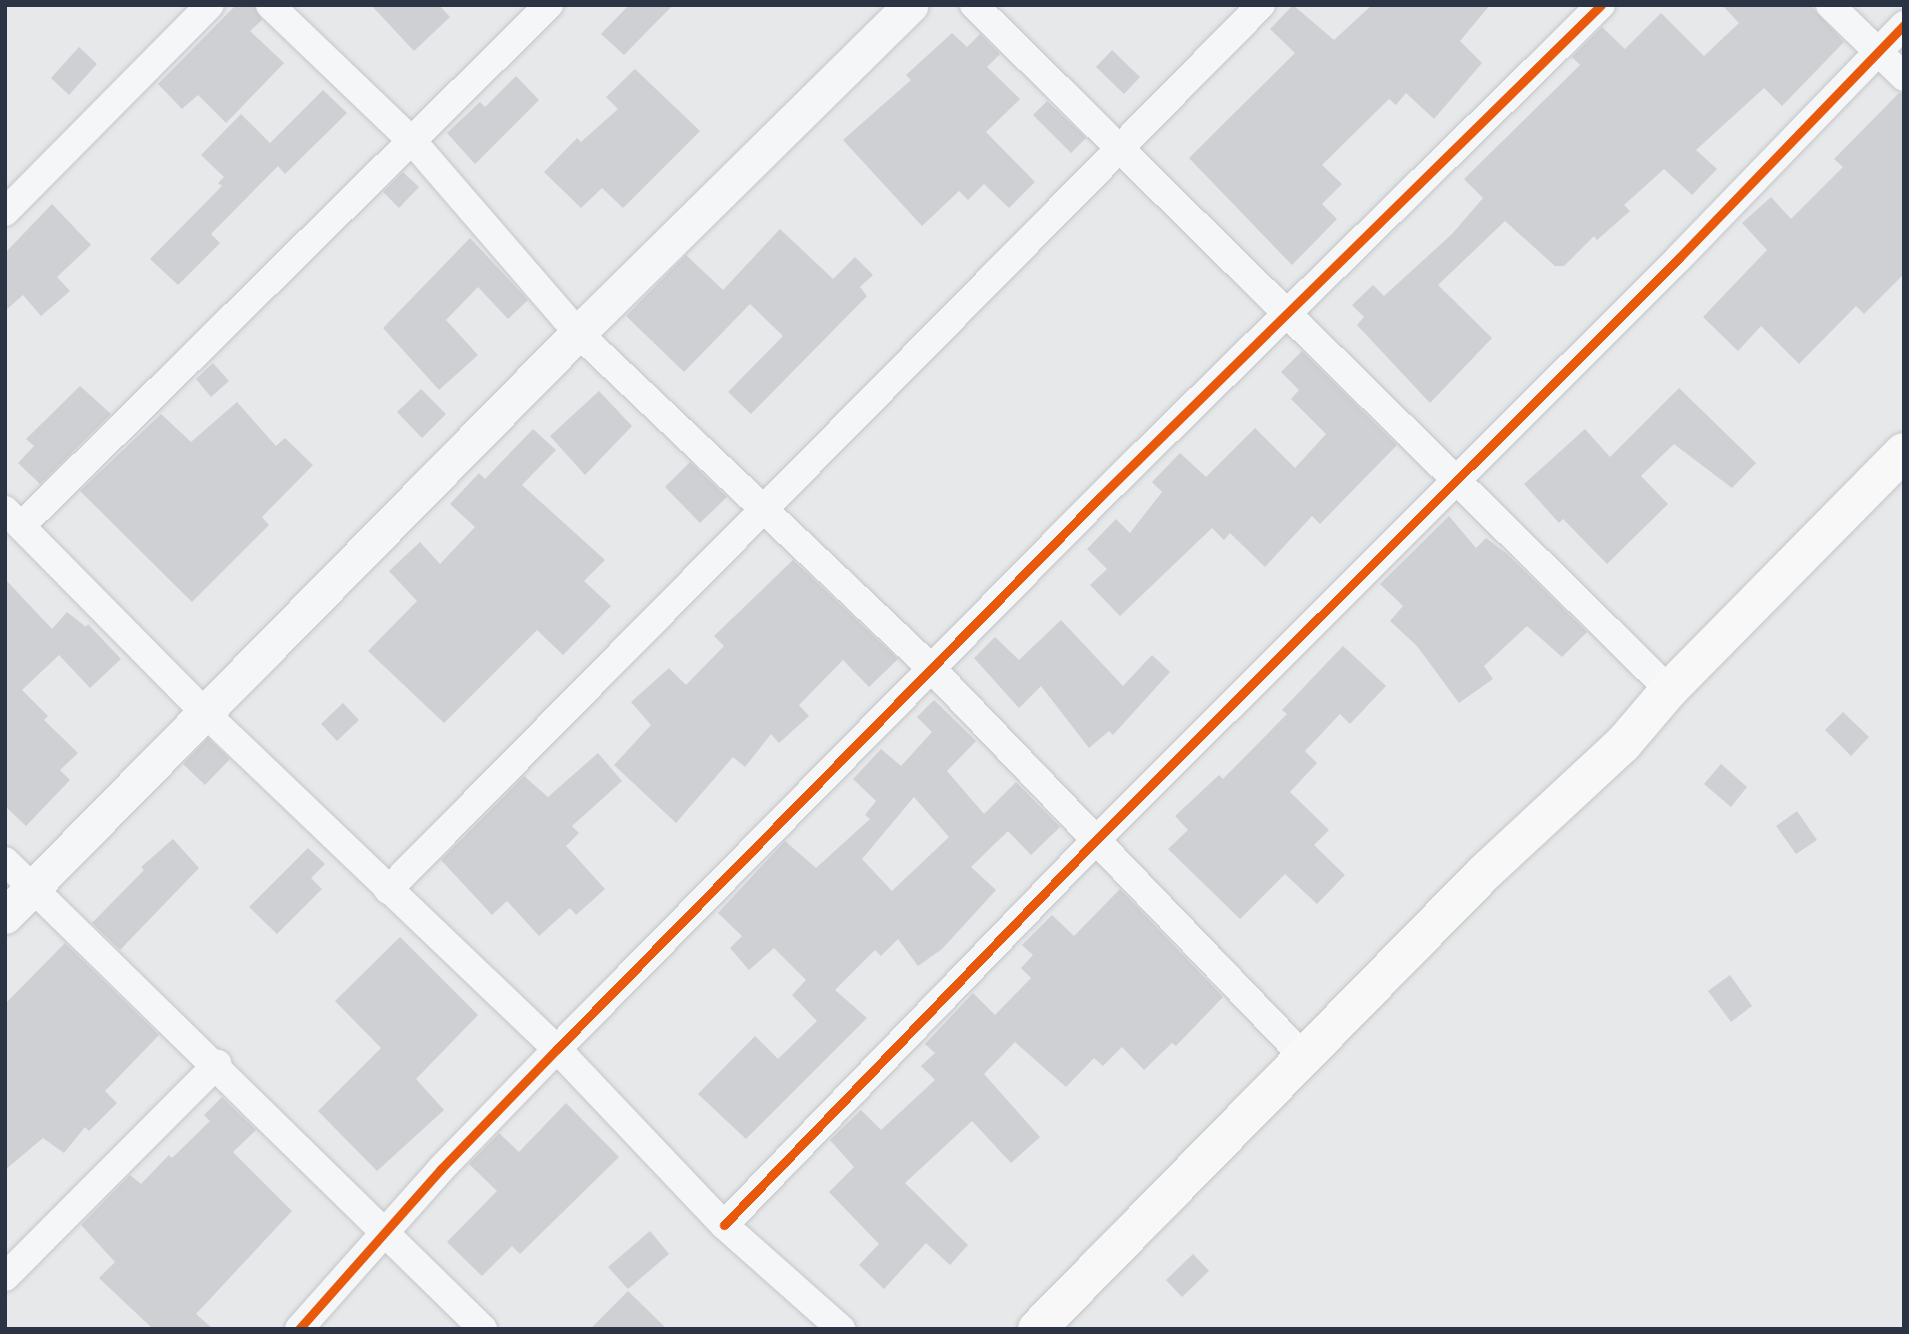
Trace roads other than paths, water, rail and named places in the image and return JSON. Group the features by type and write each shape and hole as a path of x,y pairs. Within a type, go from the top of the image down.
{"main road":[{"path":"1037,1329 1306,1059 1485,873 1623,744 1669,690 1904,452"}],"street":[{"path":"5,212 210,5"},
{"path":"270,5 414,143 578,333 932,669 1306,1059"},
{"path":"550,5 414,143 13,518 204,712 557,1049 724,1224 841,1329"},
{"path":"5,916 578,333 911,5"},
{"path":"974,5 1119,153 1458,478 1669,690"},
{"path":"388,890 763,507 1119,153 1261,5"},
{"path":"299,1329 557,1049 932,669 1601,5"},
{"path":"1830,5 1904,77"},
{"path":"724,1224 1095,841 1679,258 1904,25"},
{"path":"5,862 218,1064 483,1329"},
{"path":"5,1277 218,1064"}]}
